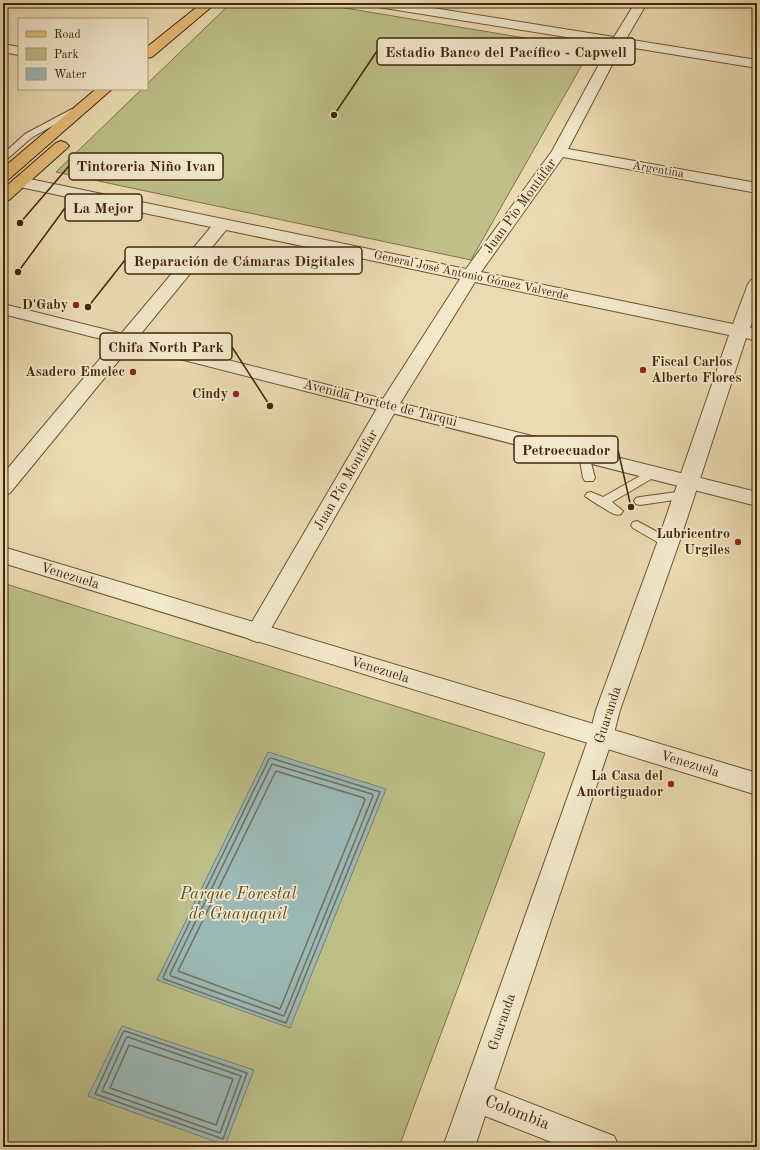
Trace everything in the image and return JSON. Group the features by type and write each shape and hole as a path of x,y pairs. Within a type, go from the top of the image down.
{"main road":[{"path":"148,53 207,5"},
{"path":"3,176 104,90"},
{"path":"3,197 63,144 84,106"}],"street":[{"path":"378,3 433,7 618,41 757,64"},
{"name":"Juan Pío Montúfar","path":"257,633 389,405 470,276 559,152 640,3"},
{"path":"3,48 18,51"},
{"name":"Argentina","path":"559,152 757,188"},
{"name":"General José Antonio Gómez Valverde","path":"20,182 748,333"},
{"path":"3,488 222,224"},
{"name":"Guaranda","path":"459,1147 601,737 608,710 687,488 748,333 757,284"},
{"name":"Avenida Portete de Tarqui","path":"3,309 654,472 687,488 757,498"},
{"name":"Venezuela","path":"3,555 757,784"},
{"name":"Colombia","path":"476,1097 604,1147"}],"lane":[{"path":"3,158 28,136 84,106"},
{"path":"584,455 589,478"},
{"path":"604,502 654,472"},
{"path":"640,501 687,488"},
{"path":"591,496 604,502 617,511"},
{"path":"637,525 668,543"}],"green space":[{"path":"231,3 315,3 591,49 471,260 56,172 141,90 148,90 148,83"},
{"name":"Parque Forestal de Guayaquil","path":"3,583 545,753 399,1147 3,1147"}],"water":[{"path":"268,752 386,789 290,1028 157,980"},
{"path":"122,1026 254,1070 225,1145 88,1096"}],"place":[{"name":"Estadio Banco del Pacífico - Capwell","path":"334,115"},
{"name":"Tintoreria Niño Ivan","path":"20,223"},
{"name":"La Mejor","path":"18,272"},
{"name":"D'Gaby","path":"76,305"},
{"name":"Reparación de Cámaras Digitales","path":"88,307"},
{"name":"Fiscal Carlos Alberto Flores","path":"643,370"},
{"name":"Asadero Emelec","path":"133,372"},
{"name":"Cindy","path":"236,394"},
{"name":"Chifa North Park","path":"270,406"},
{"name":"Petroecuador","path":"631,507"},
{"name":"Lubricentro Urgiles","path":"738,542"},
{"name":"La Casa del Amortiguador","path":"671,784"}]}
